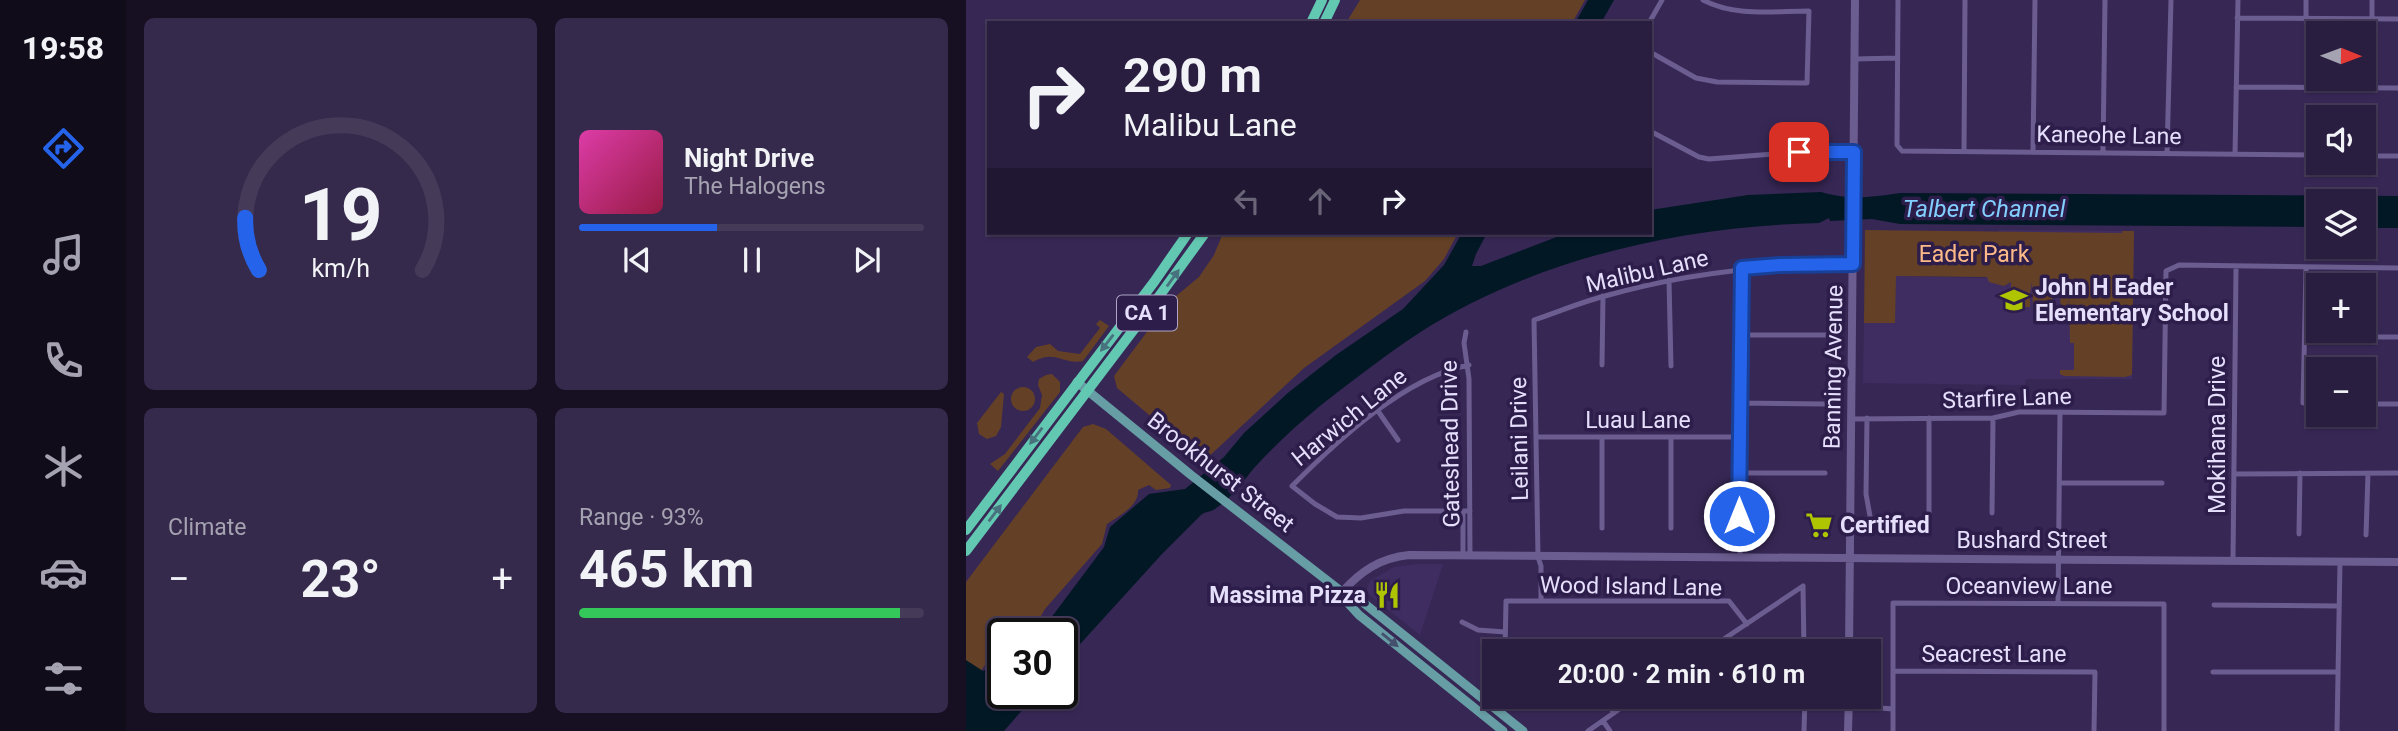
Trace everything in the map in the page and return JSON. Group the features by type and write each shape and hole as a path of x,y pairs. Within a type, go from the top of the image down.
{"highway":[{"path":"1312,21 1322,0"},
{"path":"1325,21 1335,0"},
{"name":"CA 1","path":"966,530 1187,235"},
{"name":"CA 1","path":"966,551 1204,235"}],"main road":[{"name":"Brookhurst Street","path":"1077,382 1342,592 1352,608 1370,624 1503,731"},
{"name":"Brookhurst Street","path":"1342,592 1355,596 1523,731"}],"street":[{"path":"1650,21 1662,0"},
{"path":"1652,53 1696,78 1717,82 1807,83 1809,11 1732,11 1718,8 1703,0"},
{"name":"Banning Avenue","path":"1849,639 1855,0"},
{"path":"1855,59 1897,58 1898,0"},
{"path":"1964,152 1965,0"},
{"path":"2033,152 2035,0"},
{"path":"2103,152 2105,0"},
{"path":"2167,153 2171,0"},
{"path":"2235,155 2238,0"},
{"path":"2306,0 2306,20"},
{"path":"2372,0 2372,18"},
{"path":"2237,18 2398,19"},
{"name":"Kaneohe Lane","path":"1897,58 1899,149 2306,155"},
{"path":"2236,87 2398,88"},
{"path":"1652,132 1709,159 1799,152 1854,152"},
{"path":"2376,156 2398,156"},
{"name":"Malibu Lane","path":"1534,320 1603,296 1669,280 1742,268 1853,264"},
{"name":"Starfire Lane","path":"1852,419 1993,418 2019,412 2164,413 2166,271 2179,265 2236,267"},
{"path":"2236,267 2398,268"},
{"name":"Mokihana Drive","path":"2233,561 2236,267"},
{"path":"1740,558 1742,268"},
{"path":"2306,268 2303,403 2306,403"},
{"path":"1669,280 1671,366"},
{"path":"1602,365 1603,296"},
{"name":"Leilani Drive","path":"1534,320 1541,600"},
{"name":"Gateshead Drive","path":"1466,332 1464,343 1469,365 1466,556"},
{"path":"1740,335 1826,335"},
{"path":"2305,337 2398,337"},
{"name":"Harwich Lane","path":"1466,511 1404,511 1361,518 1338,517 1315,505 1292,486 1338,443 1378,411 1432,375 1469,365"},
{"path":"1740,403 1825,404"},
{"path":"2376,404 2398,404"},
{"path":"1378,411 1398,440"},
{"path":"2058,604 2060,412"},
{"name":"Banning Avenue","path":"1867,418 1866,494 1870,516"},
{"path":"1929,418 1929,514"},
{"path":"1992,513 1993,418"},
{"path":"1671,437 1671,528"},
{"name":"Luau Lane","path":"1536,438 1739,437"},
{"path":"1602,438 1602,528"},
{"path":"1739,473 1825,472"},
{"path":"2300,473 2300,534"},
{"path":"2366,536 2368,473"},
{"path":"2234,474 2398,473"},
{"path":"2061,483 2162,483"},
{"name":"Bushard Street","path":"1342,592 1362,573 1384,560 1409,555 2398,562"},
{"path":"2337,731 2340,561"},
{"path":"1724,639 1803,586 1804,639"},
{"name":"Wood Island Lane","path":"1505,632 1506,601 1728,601 1746,624"},
{"name":"Oceanview Lane","path":"1893,671 1893,603 2164,604 2164,731"},
{"path":"2214,605 2339,606"},
{"path":"1462,622 1478,630 1505,632 1505,639"},
{"path":"1893,671 1893,731"},
{"name":"Seacrest Lane","path":"1893,671 2095,672 2094,731"},
{"path":"2213,672 2337,672"},
{"path":"1611,709 1614,713"},
{"path":"1588,731 1620,709"},
{"path":"1804,731 1805,709"},
{"path":"1848,731 1849,709"},
{"path":"1881,709 1893,709"},
{"path":"1603,721 1610,731"}],"shaded area":[{"name":"John H Eader Elementary School","path":"1999,230 2134,231 2132,379 2026,379 2025,385 1863,383 1864,323 1895,323 1895,276 1986,278 1998,262"},
{"path":"1443,564 1420,635 1366,592 1370,581 1394,567"}],"green space":[{"path":"1360,0 1585,0 1573,21 1347,21"},
{"name":"Eader Park","path":"1865,230 2134,231 2132,375 2060,374 2060,370 2074,370 2074,343 2070,343 2069,296 2068,312 2061,312 2060,295 2053,296 2052,307 2033,307 2032,282 2030,294 2011,294 2011,282 2004,286 1989,282 1987,277 1896,276 1895,323 1864,323"},
{"path":"1222,235 1457,235 1444,259 1425,281 1304,368 1204,461 1117,388 1114,376 1170,301 1199,277 1214,255"},
{"path":"2011,295 2030,296 2030,307 2011,307"},
{"path":"1100,320 1109,326 1083,361 1048,357 1033,362 1027,357 1036,347 1050,344 1058,351 1080,354 1100,328 1096,324"},
{"path":"1052,374 1060,382 1060,392 998,471 990,464 1005,454 1040,408 1042,395 1039,379"},
{"path":"1023,387 1032,390 1035,399 1032,408 1023,411 1014,408 1011,399 1014,390"},
{"path":"1001,392 1004,394 1001,427 996,436 987,439 979,434 977,423"},
{"path":"1093,424 1106,429 1171,485 1170,488 1156,490 1149,485 1138,490 1132,506 1107,524 1102,544 1040,618 987,618 987,664 966,700 966,582 1083,427"}],"water":[{"path":"1588,0 1614,0 1602,21 1576,21"},
{"name":"Talbert Channel","path":"1821,192 1852,197 1901,193 2306,195 2306,227 1900,224 1872,219 1830,221 1829,218 1819,223 1715,231 1663,239 1561,266 1464,307 1407,341 1325,402 1271,450 1227,500 1201,515 1078,646 1078,618 1051,618 1104,547 1110,527 1149,494 1185,489 1224,457 1244,433 1289,392 1336,355 1403,309 1444,265 1461,235 1486,235 1472,266 1481,266 1562,235 1652,235 1652,210 1748,195"},
{"path":"2376,196 2398,196 2398,228 2376,228"},
{"path":"966,660 983,671 987,669 987,709 1023,709 1004,731 966,731"}],"place":[{"name":"John H Eader Elementary School","path":"2014,300"},
{"name":"Certified","path":"1819,525"},
{"name":"Massima Pizza","path":"1387,595"}],"route":[{"path":"1739,516 1742,268 1853,264 1854,152 1799,152"}]}
